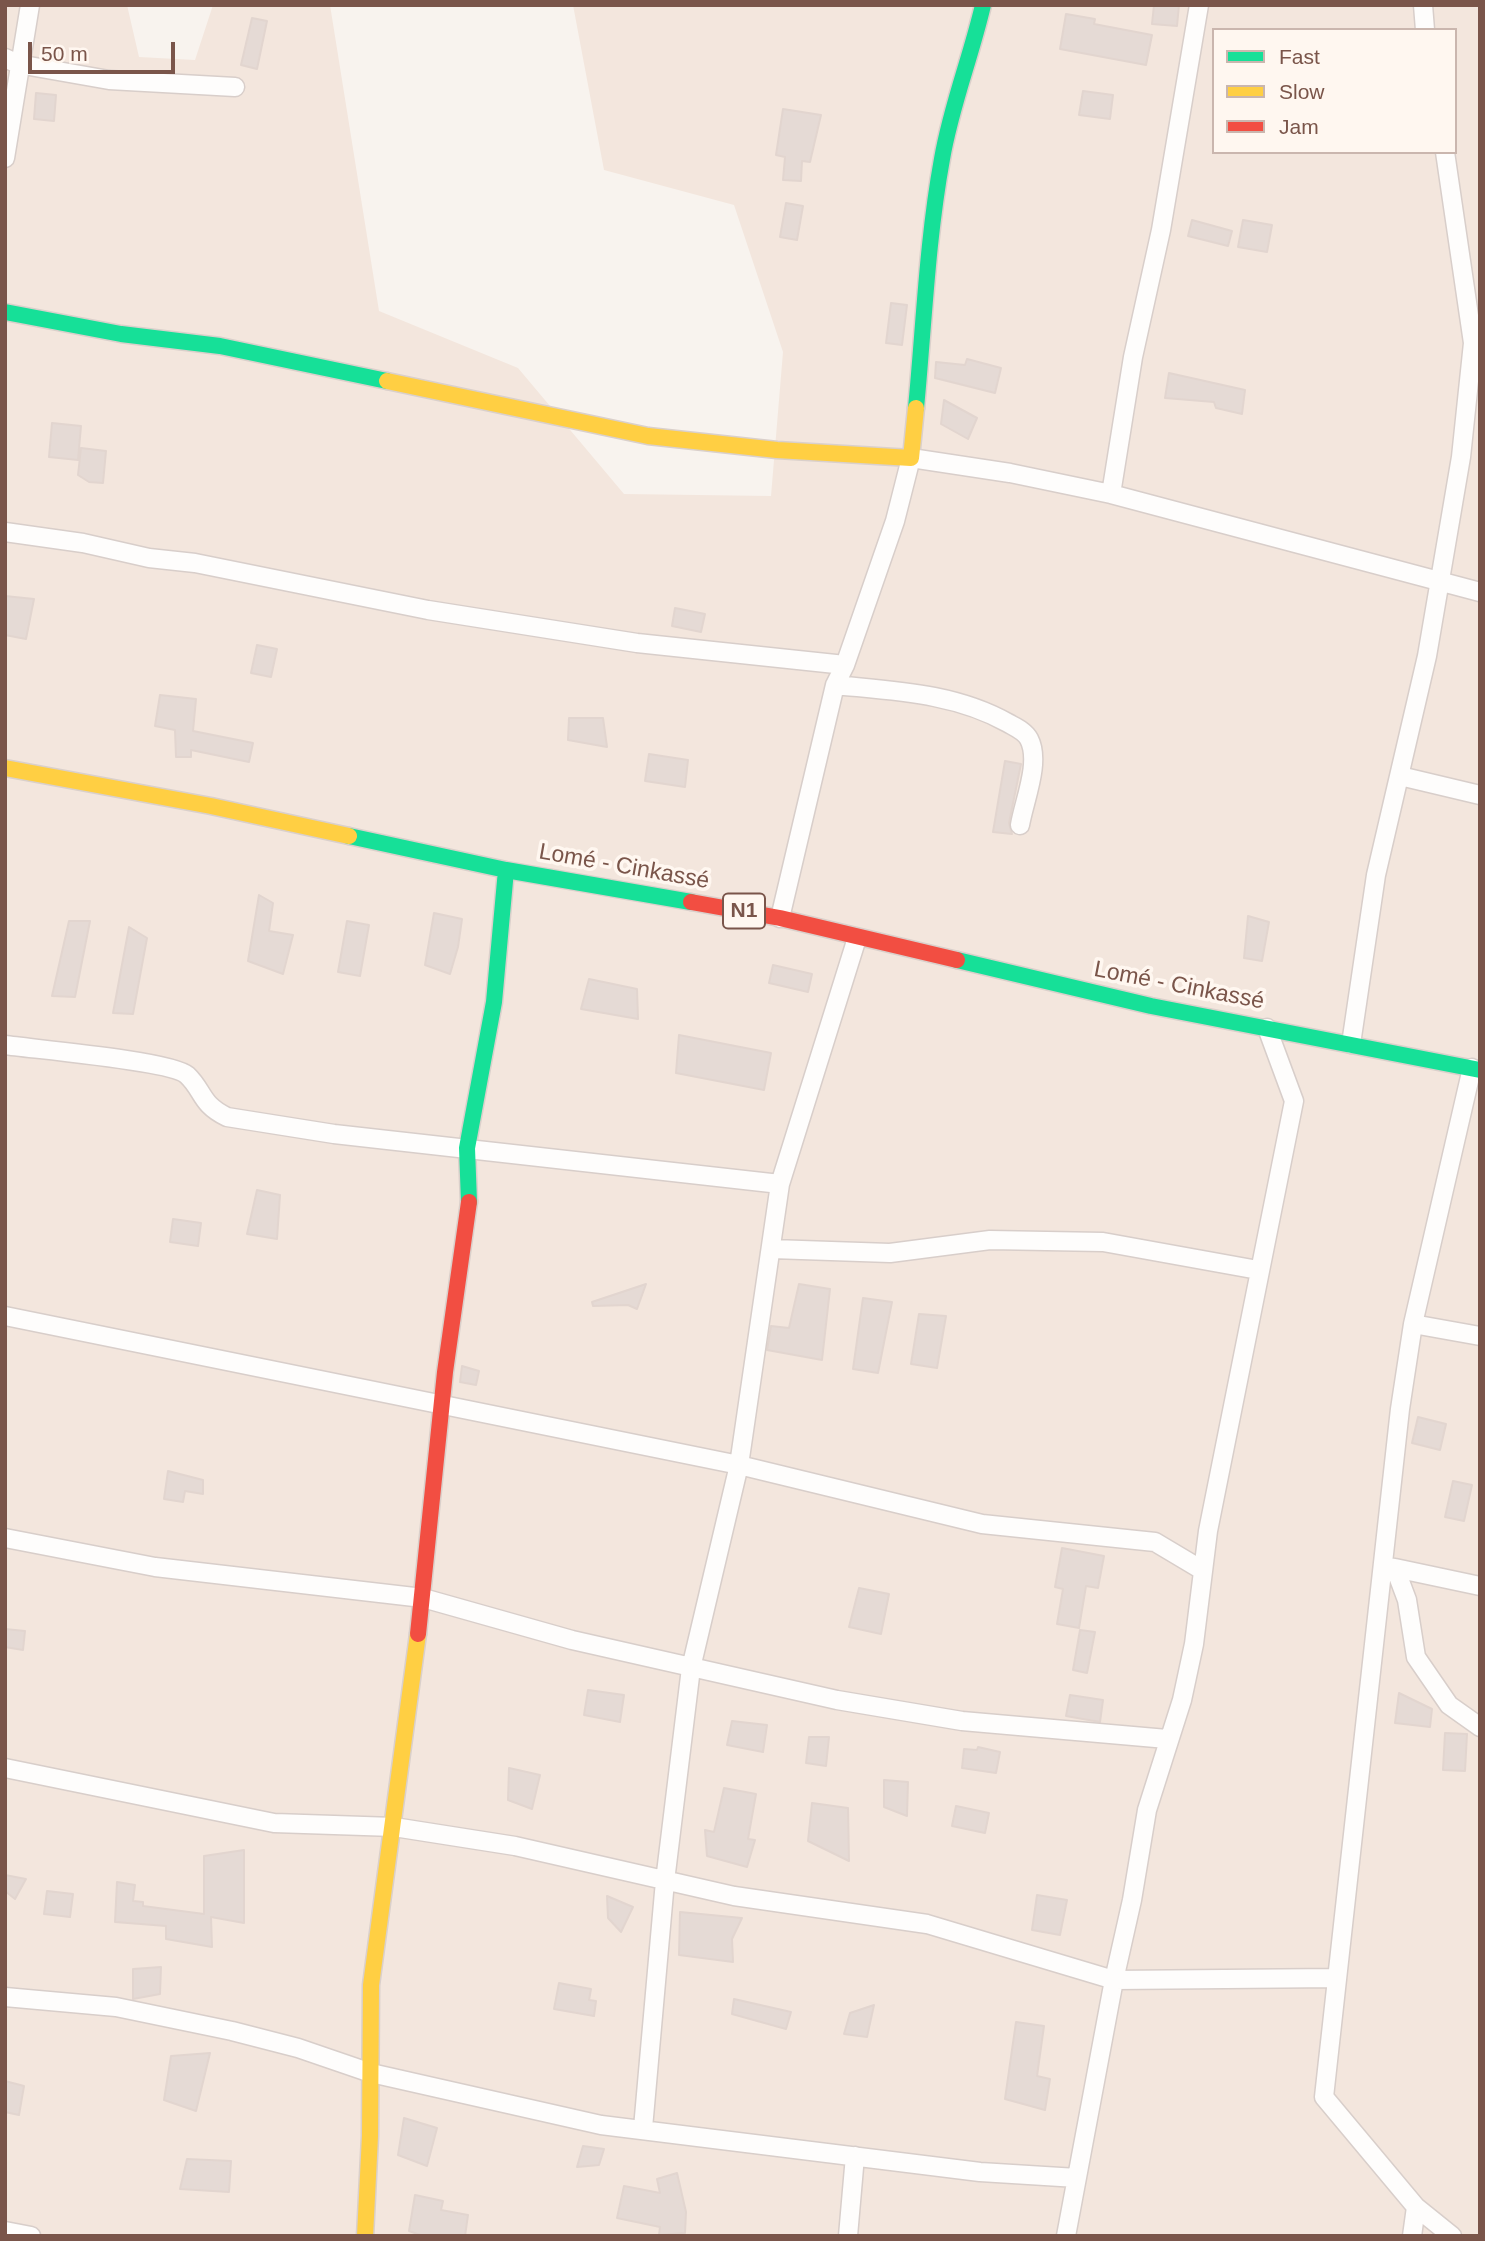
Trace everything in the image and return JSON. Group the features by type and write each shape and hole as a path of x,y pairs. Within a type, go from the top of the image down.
{"main road":[{"path":"5,312 121,334 233,348 648,436 777,450 911,458 922,364 932,229 950,116 976,42 983,5"},
{"name":"Lomé - Cinkassé","path":"5,768 211,806 506,870 780,918 1151,1006 1476,1069"},
{"path":"365,2236 371,2073 371,1985 423,1598 445,1372 469,1216 467,1148 494,1002 506,870"}],"street":[{"path":"5,158 12,61 30,5"},
{"path":"1111,494 1133,357 1161,230 1199,5"},
{"path":"1423,5 1425,28"},
{"path":"12,61 109,80 235,86"},
{"path":"1351,1044 1376,875 1400,776 1439,584 1477,342 1444,154"},
{"path":"780,918 835,685 845,665 895,521 911,458 1010,473 1111,494 1439,584 1480,592"},
{"path":"5,532 83,543 149,558 195,563 440,612 637,643 845,665"},
{"path":"835,685 959,701 988,712 1023,732 1030,740 1032,765 1020,825"},
{"path":"1400,776 1480,795"},
{"path":"643,2128 664,1881 691,1668 739,1465 780,1184 858,938"},
{"path":"1066,2236 1147,1810 1167,1739 1182,1700 1194,1644 1202,1570 1258,1270 1294,1101 1267,1028"},
{"path":"5,1045 156,1066 186,1073 212,1110 227,1117 334,1134 780,1184"},
{"path":"1452,2236 1416,2207 1324,2097 1336,1978 1390,1567 1400,1409 1413,1324 1476,1069"},
{"path":"772,1249 890,1253 990,1240 1103,1242 1258,1270"},
{"path":"5,1316 739,1465 982,1524 1155,1542 1202,1570"},
{"path":"1413,1324 1480,1336"},
{"path":"5,1538 155,1567 423,1598 572,1640 837,1700 962,1721 1167,1739"},
{"path":"1390,1567 1480,1586"},
{"path":"1390,1567 1407,1600 1416,1657 1449,1705 1480,1727"},
{"path":"5,1768 274,1823 394,1827 515,1846 734,1896 927,1924 1114,1980 1336,1978"},
{"path":"5,1997 116,2007 232,2031 298,2048 371,2073 601,2125 643,2128 980,2172 1077,2178"},
{"path":"848,2236 855,2156"},
{"path":"1412,2236 1416,2207"},
{"path":"5,2231 30,2236"}],"shaded area":[{"path":"5,5 127,5 139,57 195,60 213,5 330,5 379,311 518,368 624,494 771,496 783,352 734,205 604,170 573,5 1480,5 1480,2236 5,2236"}],"building":[{"path":"1154,5 1179,5 1177,26 1152,24"},
{"path":"1066,14 1095,19 1094,24 1152,35 1146,65 1060,49"},
{"path":"252,18 267,21 257,69 241,65"},
{"path":"1083,91 1113,95 1110,119 1079,115"},
{"path":"36,93 56,95 54,121 34,119"},
{"path":"783,109 821,115 810,162 802,161 801,181 783,180 785,157 776,155"},
{"path":"786,203 803,206 797,240 780,237"},
{"path":"1192,220 1232,231 1228,246 1188,236"},
{"path":"1243,220 1272,225 1267,252 1238,247"},
{"path":"891,303 907,305 902,345 886,343"},
{"path":"967,359 1001,368 995,393 935,378 936,362 965,365"},
{"path":"1169,373 1245,390 1242,414 1216,408 1214,402 1165,398"},
{"path":"944,400 977,418 968,439 941,424"},
{"path":"52,423 81,426 78,460 49,457"},
{"path":"81,448 106,451 103,483 89,482 78,475"},
{"path":"5,596 34,599 26,639 5,635"},
{"path":"675,608 705,614 701,632 672,626"},
{"path":"257,645 277,649 271,677 251,673"},
{"path":"160,695 196,699 193,731 253,743 249,762 191,750 191,757 176,757 175,730 155,726"},
{"path":"569,718 603,718 607,747 568,740"},
{"path":"649,754 688,760 685,787 645,781"},
{"path":"1005,761 1021,764 1009,823 1012,834 993,832"},
{"path":"259,895 273,903 269,931 293,935 283,974 248,961"},
{"path":"434,913 462,919 450,974 425,965"},
{"path":"1248,916 1269,922 1262,961 1244,958"},
{"path":"69,921 90,921 75,997 52,996"},
{"path":"347,921 369,925 360,976 338,972"},
{"path":"129,927 147,938 133,1014 113,1013"},
{"path":"773,965 812,974 808,992 769,983"},
{"path":"589,979 637,989 638,1019 581,1009"},
{"path":"679,1035 771,1053 764,1090 676,1073"},
{"path":"257,1190 280,1195 277,1239 247,1234"},
{"path":"173,1219 201,1223 198,1246 170,1242"},
{"path":"646,1284 637,1309 628,1305 593,1306 592,1302"},
{"path":"799,1284 830,1289 822,1360 767,1350 771,1326 789,1328"},
{"path":"863,1298 892,1302 878,1373 853,1369"},
{"path":"919,1314 946,1316 937,1368 911,1364"},
{"path":"462,1366 479,1371 476,1385 460,1382"},
{"path":"1418,1417 1446,1424 1440,1450 1412,1443"},
{"path":"168,1471 203,1480 203,1494 185,1491 183,1502 164,1499"},
{"path":"1453,1481 1472,1485 1464,1521 1445,1517"},
{"path":"1062,1548 1104,1556 1098,1588 1086,1586 1079,1628 1057,1624 1063,1589 1055,1587"},
{"path":"859,1588 889,1594 881,1634 849,1627"},
{"path":"5,1629 25,1631 23,1650 5,1647"},
{"path":"1080,1630 1095,1632 1087,1673 1073,1670"},
{"path":"588,1690 624,1695 620,1722 584,1715"},
{"path":"1399,1693 1432,1709 1430,1727 1395,1723"},
{"path":"1070,1695 1103,1700 1100,1722 1066,1716"},
{"path":"732,1721 767,1725 763,1752 727,1745"},
{"path":"1445,1733 1467,1734 1465,1771 1443,1770"},
{"path":"809,1737 829,1737 826,1766 806,1763"},
{"path":"978,1747 1000,1752 996,1773 962,1768 964,1749 977,1750"},
{"path":"509,1768 540,1775 532,1809 508,1800"},
{"path":"884,1780 908,1782 907,1816 884,1807"},
{"path":"724,1788 756,1794 748,1839 755,1840 747,1867 707,1856 705,1830 714,1832"},
{"path":"812,1803 848,1808 849,1861 808,1841"},
{"path":"956,1806 989,1813 985,1833 952,1826"},
{"path":"244,1850 244,1923 211,1917 212,1947 166,1939 166,1926 115,1922 117,1882 135,1885 133,1901 143,1902 143,1906 204,1914 204,1856"},
{"path":"5,1875 26,1879 15,1899 5,1891"},
{"path":"47,1891 73,1894 70,1917 44,1914"},
{"path":"1037,1895 1067,1900 1060,1935 1032,1930"},
{"path":"607,1896 633,1907 621,1932 608,1918"},
{"path":"680,1912 742,1918 732,1939 733,1962 679,1955"},
{"path":"161,1967 160,1994 133,1999 133,1969"},
{"path":"559,1983 591,1989 589,2000 596,2001 594,2016 554,2009"},
{"path":"734,1999 791,2012 786,2029 732,2014"},
{"path":"874,2005 867,2037 844,2034 850,2013"},
{"path":"1016,2022 1044,2026 1037,2076 1050,2079 1045,2110 1005,2099"},
{"path":"210,2053 196,2111 164,2100 171,2056"},
{"path":"5,2081 24,2086 19,2115 5,2112"},
{"path":"404,2118 437,2128 427,2166 398,2155"},
{"path":"583,2146 604,2149 599,2165 577,2167"},
{"path":"187,2159 231,2161 229,2192 180,2189"},
{"path":"677,2173 686,2212 685,2233 659,2235 660,2227 617,2218 624,2186 660,2193 657,2179"},
{"path":"415,2195 443,2201 441,2210 468,2215 465,2236 423,2236 409,2231"}],"traffic: fast":[{"path":"916,408 929,252 942,159 983,5"},
{"path":"5,312 121,334 220,346 387,381"},
{"path":"349,836 506,870 691,902"},
{"path":"469,1202 467,1148 494,1002 506,870"},
{"path":"957,960 1151,1006 1480,1070"}],"traffic: slow":[{"path":"387,381 648,436 777,450 911,458 916,408"},
{"path":"5,768 211,806 349,836"},
{"path":"365,2236 370,2136 371,1985 418,1634"}],"traffic: jam":[{"path":"691,902 780,918 957,960"},
{"path":"418,1634 445,1372 469,1202"}]}
